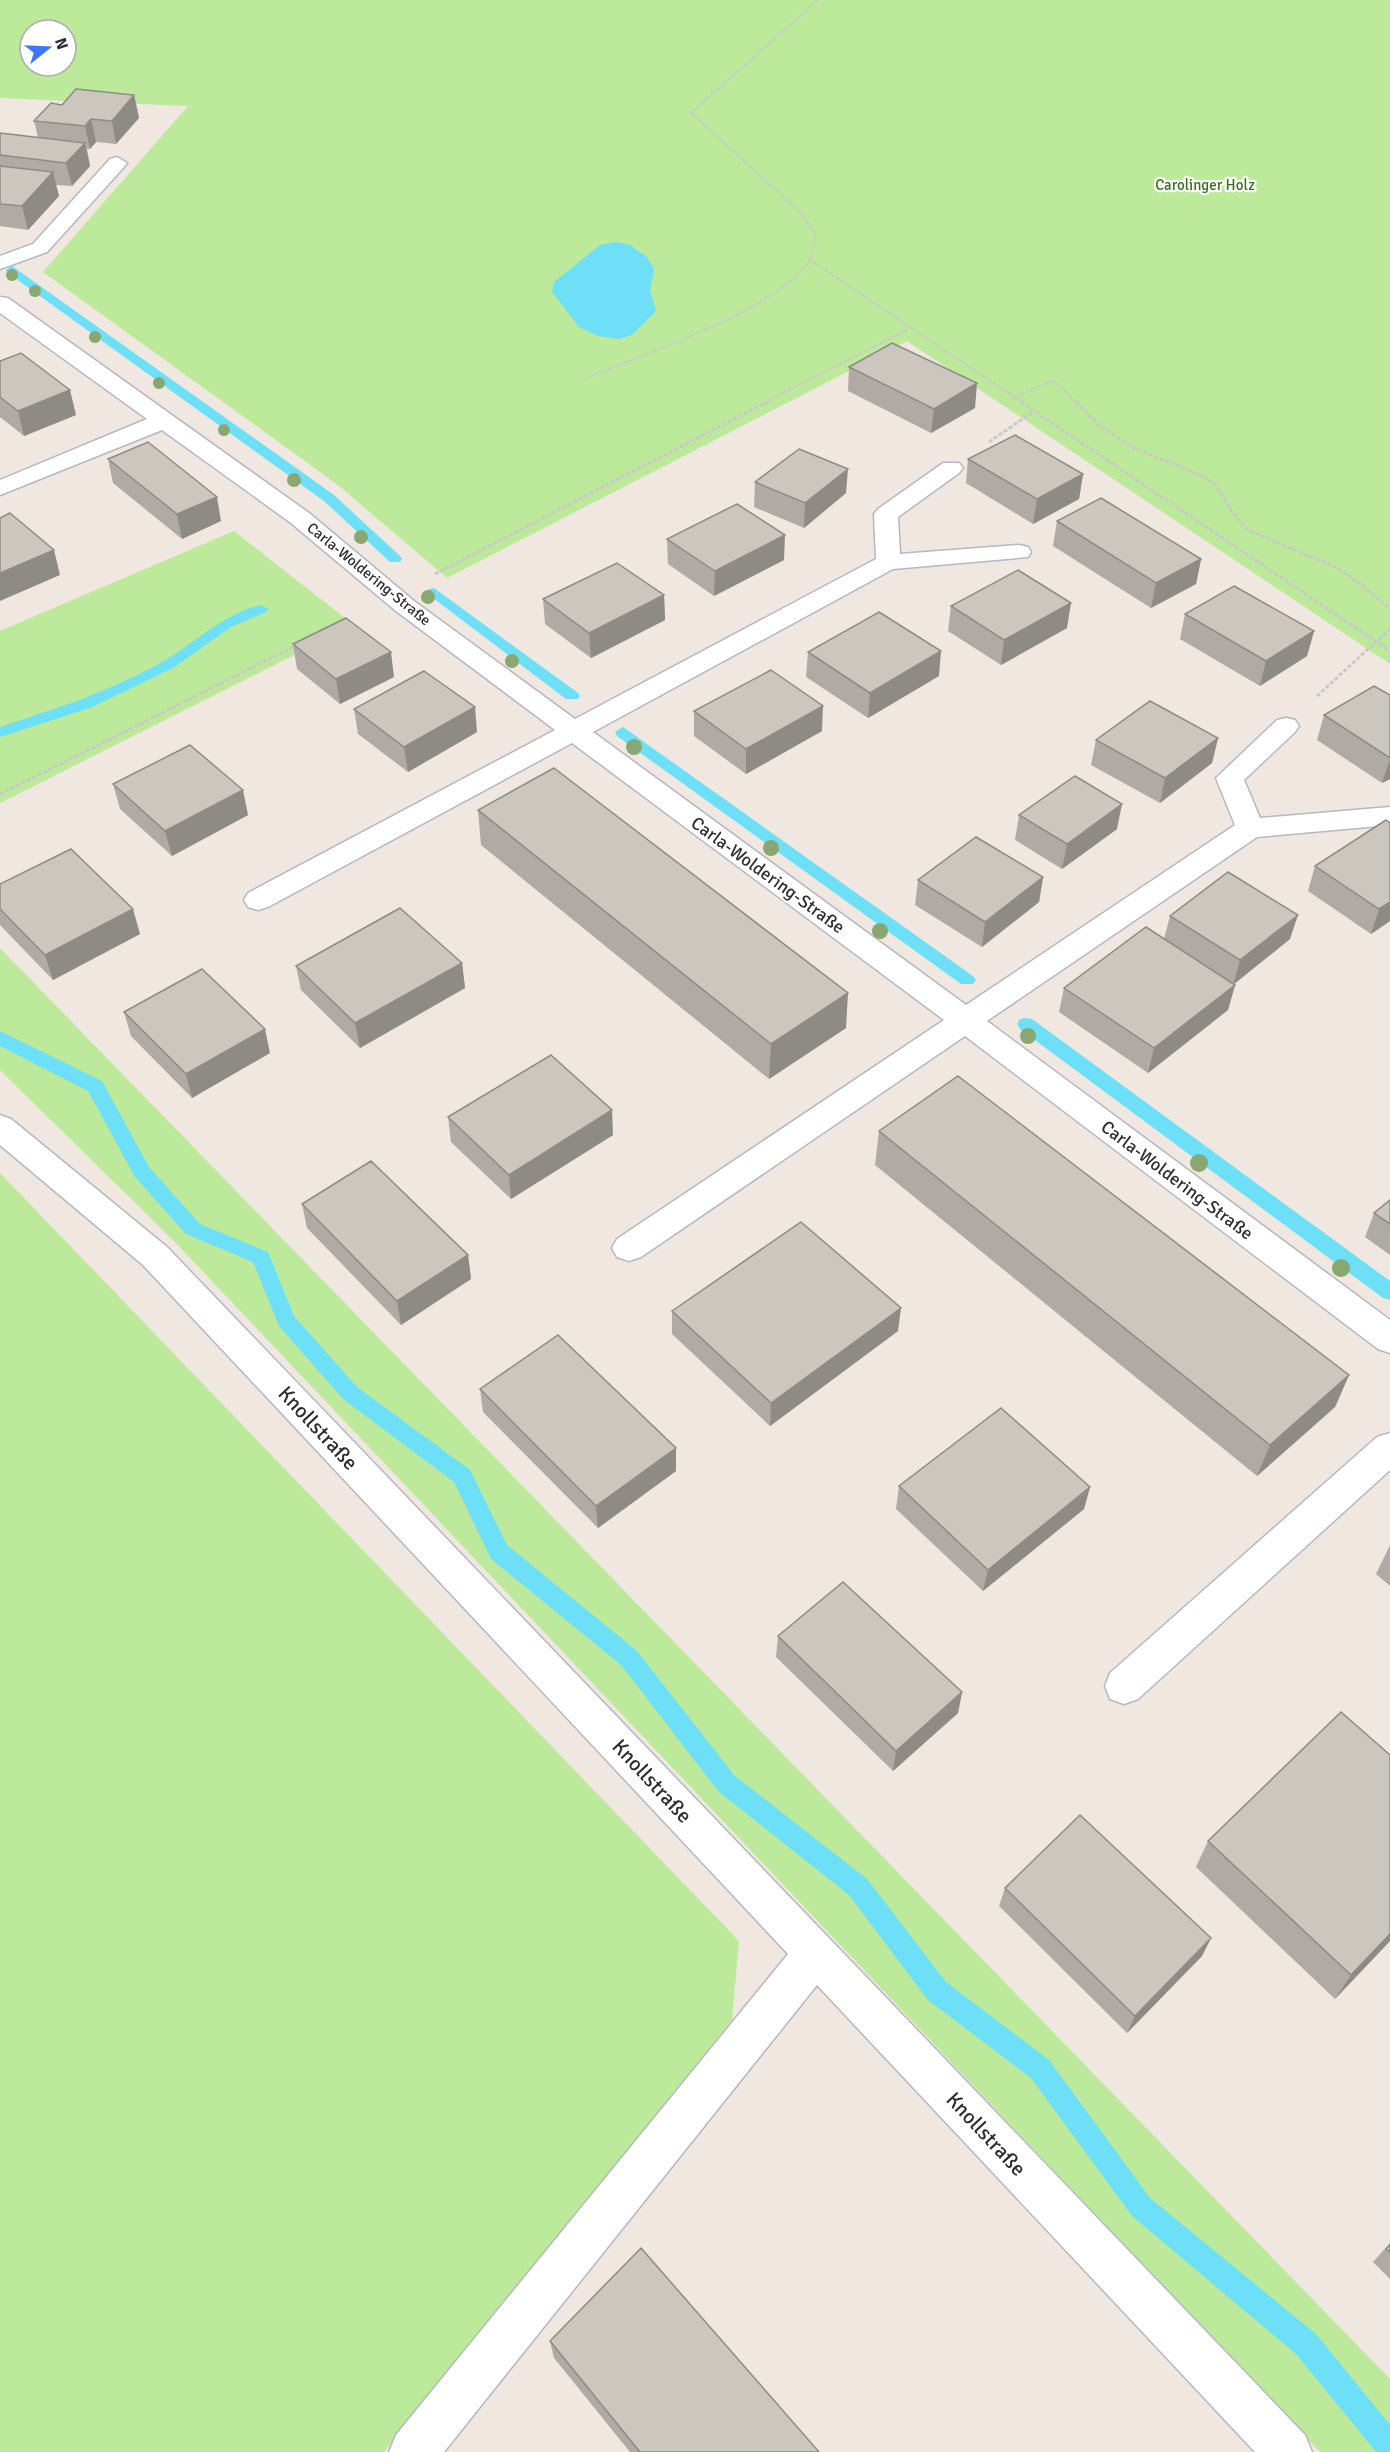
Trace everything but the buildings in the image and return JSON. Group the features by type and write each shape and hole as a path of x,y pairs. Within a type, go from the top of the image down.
{"street":[{"path":"0,263 40,248 117,163"},
{"name":"Carla-Woldering-Straße","path":"0,303 300,518 392,596 965,1020 1390,1340"},
{"path":"0,488 165,420"},
{"path":"888,562 886,513 951,468"},
{"path":"258,900 571,730 888,562 1019,552"},
{"path":"1250,828 1230,778 1286,726"},
{"path":"629,1248 1250,828 1390,816"},
{"name":"Knollstraße","path":"0,1127 155,1256 1288,2452"},
{"path":"1125,1686 1390,1448"},
{"path":"413,2452 816,1954"}],"path":[{"path":"587,378 747,309 784,286 810,260 816,234 800,212 691,113 818,0"},
{"path":"810,260 908,329 1390,651"},
{"path":"392,596 908,329"},
{"path":"1012,398 1054,380 1100,426 1134,448 1205,477 1216,485 1234,514 1248,530 1333,566 1357,581 1390,609"},
{"path":"951,468 1033,412"},
{"path":"1286,726 1390,629"},
{"path":"0,794 307,640"}],"green space":[{"name":"Carolinger Holz","path":"0,0 1390,0 1390,664 907,341 447,578 338,485 43,272 188,106 0,98"},
{"path":"234,531 354,625 0,803 0,631"},
{"path":"0,948 1390,2379 1390,2452 1320,2452 175,1242 0,1070"},
{"path":"0,1173 739,1941 732,2020 384,2452 0,2452"}],"water":[{"path":"617,242 630,245 647,257 654,269 650,291 656,311 632,335 619,339 598,336 579,327 552,292 554,282 600,245"}],"waterway":[{"path":"12,270 329,498 395,559"},
{"path":"434,592 572,696"},
{"path":"0,732 84,705 168,665 226,624 261,609"},
{"path":"623,732 967,980"},
{"path":"1026,1024 1390,1292"},
{"path":"0,1038 95,1086 142,1172 193,1229 261,1257 286,1320 350,1393 462,1476 499,1552 629,1658 726,1783 858,1887 937,1991 1040,2069 1141,2207 1306,2344 1390,2447"}]}
